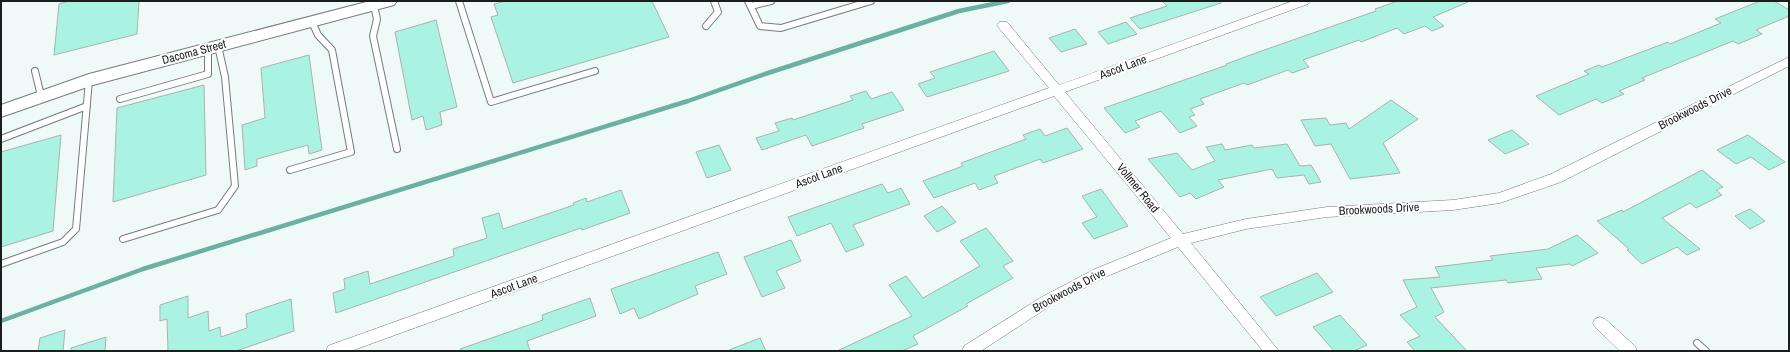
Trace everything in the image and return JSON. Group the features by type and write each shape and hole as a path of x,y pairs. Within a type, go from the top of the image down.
{"main road":[{"name":"Dacoma Street","path":"1,111 89,80 390,1"}],"street":[{"name":"Ascot Lane","path":"333,351 1304,1"},
{"name":"Vollmer Road","path":"1003,25 1272,351"},
{"name":"Brookwoods Drive","path":"969,351 1045,302 1100,272 1181,240 1246,224 1327,212 1453,205 1500,198 1556,178 1789,61"},
{"path":"1600,323 1630,351"}],"lane":[{"path":"459,1 492,102 595,71"},
{"path":"706,26 718,12 714,1"},
{"path":"771,1 750,4 760,26 780,28 871,1"},
{"path":"374,6 377,19 373,36 397,149"},
{"path":"290,170 351,152 332,50 318,35 312,22"},
{"path":"120,99 208,74 213,47"},
{"path":"123,239 218,210 234,186 225,77 213,47"},
{"path":"35,71 41,96"},
{"path":"1,264 63,242 76,229 89,80"},
{"path":"1,139 87,106"},
{"path":"1697,343 1706,351"}],"building":[{"path":"69,1 139,1 137,34 54,55 59,4"},
{"path":"506,1 652,1 669,37 513,83 491,17 498,15 494,4"},
{"path":"1162,1 1221,1 1221,3 1140,29 1130,18 1167,6"},
{"path":"1398,1 1468,2 1433,17 1444,26 1432,31 1425,26 1404,34 1397,28 1361,42 1359,40 1303,60 1309,67 1292,73 1288,70 1247,85 1244,83 1200,99 1204,104 1190,109 1195,115 1189,117 1197,126 1180,133 1161,111 1135,121 1140,127 1125,133 1104,108 1376,11 1375,9"},
{"path":"1760,1 1774,1 1789,10 1789,16 1756,30 1762,34 1738,44 1733,41 1642,78 1645,80 1619,91 1624,94 1602,103 1596,99 1559,115 1536,96 1589,74 1584,71 1599,65 1602,67 1668,42 1670,44 1721,23 1715,19"},
{"path":"436,20 457,107 440,112 442,125 426,130 423,116 412,120 395,32"},
{"path":"1126,22 1137,34 1108,44 1098,32"},
{"path":"1075,29 1087,44 1061,52 1049,38"},
{"path":"994,51 1009,71 927,97 918,84 935,78 930,72"},
{"path":"309,55 322,150 309,154 308,145 257,159 257,166 245,170 242,125 265,118 261,68"},
{"path":"204,85 206,175 113,202 117,108"},
{"path":"866,91 871,99 892,92 904,110 862,124 864,128 812,146 806,135 762,150 756,138 779,131 775,123 792,118 793,120 853,100 850,96"},
{"path":"1391,100 1418,119 1383,143 1400,173 1350,179 1331,144 1315,146 1301,120 1326,118 1330,125 1346,123 1349,129"},
{"path":"1067,128 1083,149 1043,163 1040,159 994,176 998,183 979,190 975,183 934,198 923,181 963,166 961,163 1026,139 1023,135 1040,129 1045,136"},
{"path":"1512,130 1529,144 1505,154 1488,140"},
{"path":"61,135 53,231 1,247 1,152"},
{"path":"1748,135 1785,162 1769,170 1751,157 1736,164 1717,150"},
{"path":"1222,144 1225,150 1252,145 1254,148 1287,144 1300,166 1311,165 1321,182 1309,184 1304,175 1277,178 1272,169 1218,180 1224,187 1196,199 1190,193 1180,197 1148,159 1177,153 1192,170 1215,161 1206,147"},
{"path":"719,145 731,170 707,178 696,152"},
{"path":"1702,170 1723,187 1716,190 1722,195 1696,208 1690,203 1662,218 1700,249 1687,255 1677,247 1642,264 1627,250 1629,249 1597,221 1622,210 1623,212"},
{"path":"882,184 888,193 901,188 910,204 853,225 864,245 846,252 831,223 797,236 788,217"},
{"path":"1101,189 1128,226 1094,239 1082,223 1097,217 1082,196"},
{"path":"621,190 630,213 582,230 581,228 336,313 333,293 345,289 344,279 368,271 370,284 454,256 453,249 487,238 482,218 499,213 503,229 574,205 573,203 586,198 587,202"},
{"path":"942,206 956,222 937,232 924,216"},
{"path":"1750,209 1765,221 1750,229 1735,216"},
{"path":"986,228 1013,261 1003,266 1013,278 966,304 968,306 913,336 918,344 902,351 837,351 912,316 889,285 906,276 923,298 980,266 960,241"},
{"path":"1577,235 1598,253 1572,266 1570,264 1536,268 1542,279 1508,283 1506,280 1431,288 1444,312 1435,317 1467,351 1415,351 1407,342 1420,336 1400,315 1417,307 1403,280 1440,277 1435,267 1493,260 1490,256 1548,249"},
{"path":"791,240 801,261 776,271 785,288 762,297 744,257"},
{"path":"718,252 727,274 695,286 698,294 639,319 634,308 620,314 611,289"},
{"path":"1317,273 1333,292 1276,316 1260,297"},
{"path":"188,296 188,318 208,311 209,331 220,327 221,337 247,328 246,314 291,299 294,331 236,351 168,351 167,319 160,321 160,305"},
{"path":"590,298 596,316 527,341 530,351 461,351 460,349 543,320 542,315"},
{"path":"1340,315 1367,345 1354,351 1334,351 1313,327"},
{"path":"65,330 63,351 38,351 40,338"},
{"path":"106,337 105,351 71,351 71,348"},
{"path":"760,338 766,351 729,351 729,350"}],"waterway":[{"path":"1,321 143,269 688,101 765,74 959,11 1008,1"}]}
